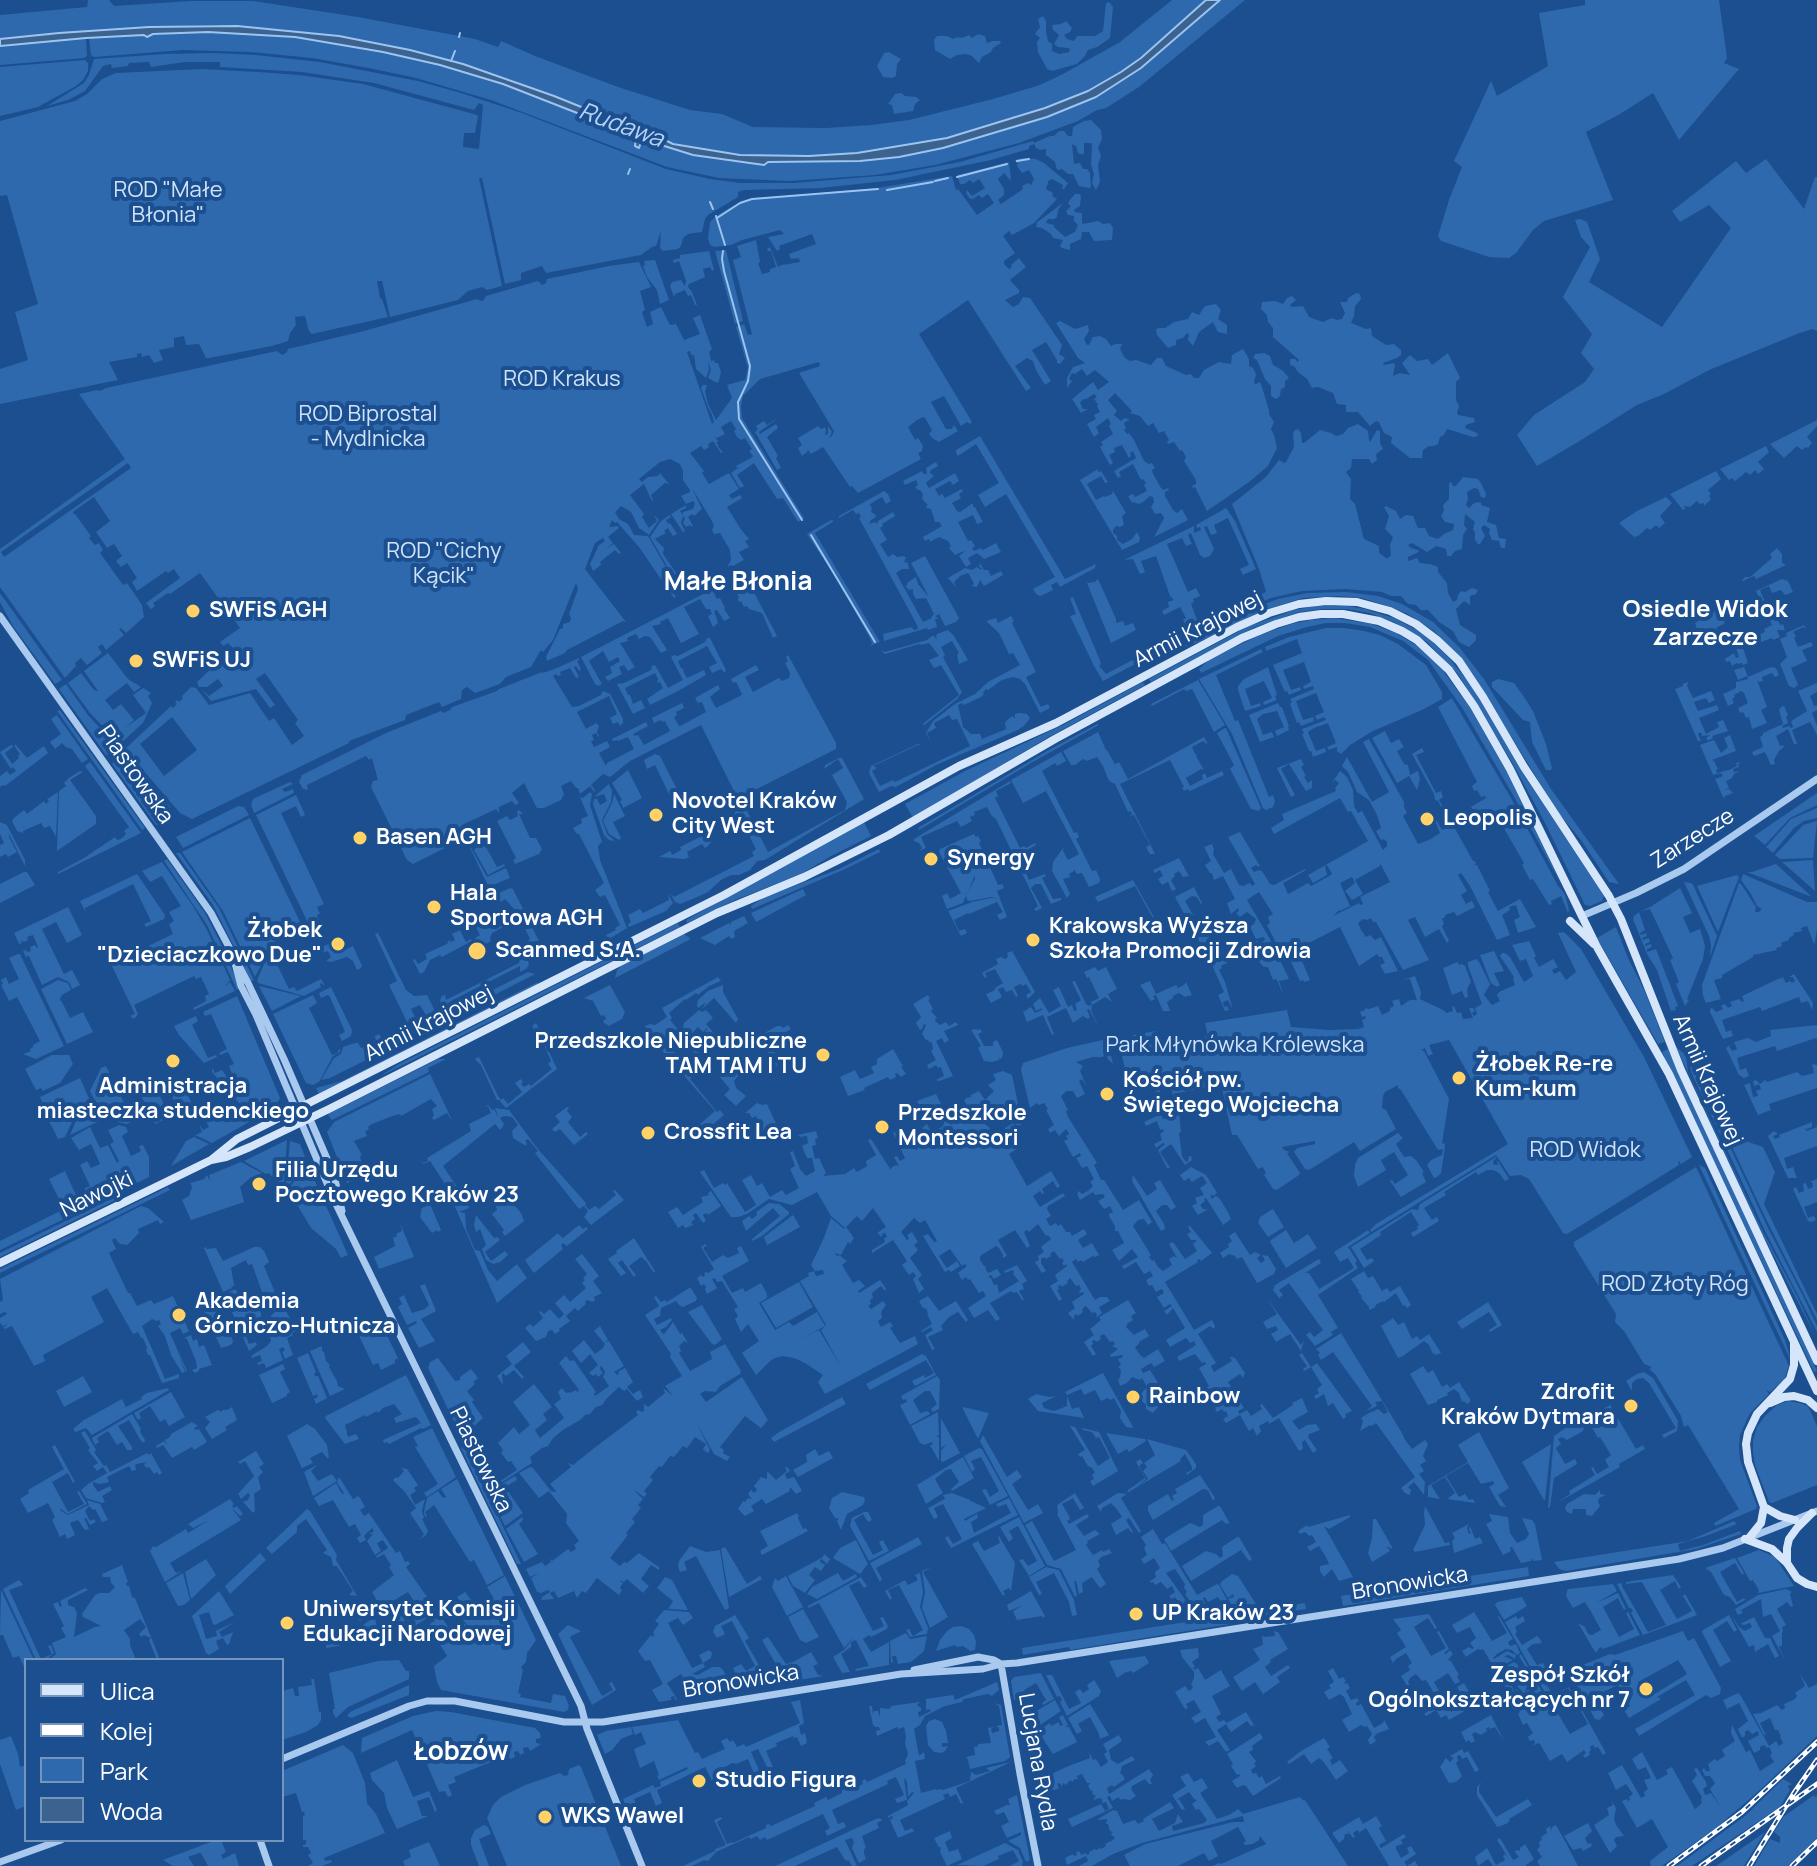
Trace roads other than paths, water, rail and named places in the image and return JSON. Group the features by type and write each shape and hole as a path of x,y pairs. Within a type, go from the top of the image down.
{"main road":[{"name":"Armii Krajowej","path":"301,1108 716,900 959,766 1056,723 1250,621 1306,603 1345,601 1381,608 1416,624 1448,650 1474,683 1613,903 1681,1070 1817,1361"},
{"name":"Armii Krajowej","path":"306,1120 717,913 804,877 889,835 1055,739 1242,638 1307,616 1343,614 1379,621 1413,638 1445,666 1465,692 1504,756 1597,947 1669,1074 1817,1391"},
{"path":"1570,921 1597,947"},
{"name":"Nawojki","path":"0,1263 211,1160 237,1139 301,1108"},
{"name":"Nawojki","path":"211,1160 243,1150 306,1120"},
{"path":"1803,1331 1817,1344"},
{"path":"1794,1341 1792,1376 1757,1414 1746,1444 1750,1471 1764,1507 1761,1523 1747,1539 1772,1549 1797,1578 1817,1587"},
{"path":"1765,1405 1794,1396 1808,1400 1817,1408"},
{"path":"1764,1507 1795,1520"},
{"path":"1787,1563 1789,1539 1814,1512"}],"street":[{"name":"Piastowska","path":"0,616 205,904 234,959 241,986 334,1175 342,1213 358,1250 581,1706 642,1866"},
{"name":"Zarzecze","path":"1582,916 1684,869 1817,779"},
{"name":"Bronowicka","path":"284,1758 409,1706 431,1701 455,1701 560,1721 586,1723 618,1720 901,1674 983,1669 1657,1563 1698,1555 1814,1512"},
{"name":"Lucjana Rydla","path":"1001,1664 1038,1866"},
{"path":"0,1862 55,1842"},
{"path":"261,1842 269,1866"}],"water":[{"name":"Rudawa","path":"1206,0 1220,0 1141,68 1096,97 1047,117 943,148 899,157 860,161 768,162 764,165 693,155 642,139 639,148 635,146 636,136 503,84 383,52 295,37 208,32 0,46 0,39 149,27 237,26 339,36 463,64 554,96 673,144 740,155 809,156 857,153 947,138 1045,108 1088,91 1121,72"}],"waterway":[{"path":"459,37 460,33"},
{"path":"451,61 455,51"},
{"path":"1017,161 1029,159"},
{"path":"957,177 1007,164"},
{"path":"628,174 630,169"},
{"path":"935,181 948,178"},
{"path":"887,190 933,182"},
{"path":"717,218 752,199 878,189"},
{"path":"710,202 713,209"},
{"path":"716,216 725,245"},
{"path":"723,251 724,271 750,366 748,381 738,402 739,419 802,520"},
{"path":"811,535 875,642"}],"railway":[{"path":"1669,1866 1742,1812 1817,1742"},
{"path":"1749,1866 1817,1760"},
{"path":"1701,1866 1817,1784"},
{"path":"1792,1866 1817,1842"}],"place":[{"name":"SWFiS AGH","path":"193,611"},
{"name":"SWFiS UJ","path":"136,661"},
{"name":"Novotel Kraków City West","path":"656,815"},
{"name":"Leopolis","path":"1427,819"},
{"name":"Basen AGH","path":"360,838"},
{"name":"Synergy","path":"931,859"},
{"name":"Hala Sportowa AGH","path":"434,907"},
{"name":"Krakowska Wyższa Szkoła Promocji Zdrowia","path":"1033,940"},
{"name":"Żłobek \"Dzieciaczkowo Due\"","path":"338,944"},
{"name":"Scanmed S.A.","path":"477,951"},
{"name":"Przedszkole Niepubliczne TAM TAM I TU","path":"823,1055"},
{"name":"Administracja miasteczka studenckiego","path":"173,1061"},
{"name":"Żłobek Re-re Kum-kum","path":"1459,1078"},
{"name":"Kościół pw. Świętego Wojciecha","path":"1107,1094"},
{"name":"Przedszkole Montessori","path":"882,1127"},
{"name":"Crossfit Lea","path":"648,1133"},
{"name":"Filia Urzędu Pocztowego Kraków 23","path":"259,1184"},
{"name":"Akademia Górniczo-Hutnicza","path":"179,1315"},
{"name":"Rainbow","path":"1133,1397"},
{"name":"Zdrofit Kraków Dytmara","path":"1631,1406"},
{"name":"UP Kraków 23","path":"1136,1614"},
{"name":"Uniwersytet Komisji Edukacji Narodowej","path":"287,1623"},
{"name":"Zespół Szkół Ogólnokształcących nr 7","path":"1646,1689"},
{"name":"Studio Figura","path":"699,1781"},
{"name":"WKS Wawel","path":"545,1817"}],"district":[{"name":"Małe Błonia","path":"738,583"},
{"name":"Osiedle Widok Zarzecze","path":"1705,624"},
{"name":"Łobzów","path":"461,1753"}],"park label":[{"name":"ROD \"Małe Błonia\"","path":"168,204"},
{"name":"ROD Krakus","path":"562,380"},
{"name":"ROD Biprostal - Mydlnicka","path":"368,428"},
{"name":"ROD \"Cichy Kącik\"","path":"444,564"},
{"name":"Park Młynówka Królewska","path":"1235,1046"},
{"name":"ROD Widok","path":"1585,1151"},
{"name":"ROD Złoty Róg","path":"1675,1285"}]}
